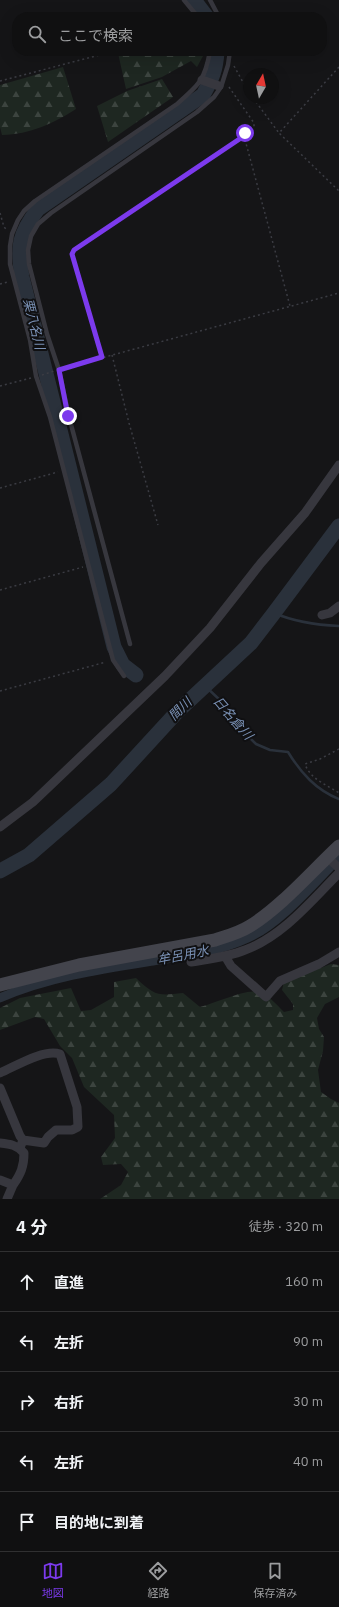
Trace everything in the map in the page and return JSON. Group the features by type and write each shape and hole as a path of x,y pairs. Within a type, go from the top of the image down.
{"street":[{"path":"204,80 221,85"},
{"path":"0,827 33,802 165,676 210,628 261,563 306,513 339,466"},
{"path":"322,615 330,613 339,606"},
{"path":"0,985 79,965 189,947 236,933 250,926 270,912 329,859 339,846"},
{"path":"329,859 339,868"},
{"path":"189,947 191,962 225,956 245,950 278,933 339,873"},
{"path":"225,956 231,966 266,997 280,981 319,964 339,952"},
{"path":"0,1073 36,1057 56,1053 60,1054 77,1107 78,1128 72,1130 56,1130 44,1143 14,1145 0,1143"},
{"path":"0,1088 20,1136 24,1153 24,1165 21,1174 13,1185 7,1199"},
{"path":"0,1180 13,1185"}],"lane":[{"path":"184,0 194,12"},
{"path":"210,0 216,12"},
{"path":"124,676 113,660 10,264 10,246 12,234 24,211 35,201 177,104 204,80 209,56"},
{"path":"130,644 68,416 58,370 29,264 28,250 31,236 38,224 51,213 197,112 214,97 221,85 228,65 229,56"}],"path":[{"path":"0,81 96,56"},
{"path":"228,65 234,66 243,81"},
{"path":"279,133 339,66"},
{"path":"102,357 72,254 74,250 244,136 254,127 254,123 228,86 221,85"},
{"path":"257,104 279,133 339,191"},
{"path":"244,136 290,306"},
{"path":"0,213 4,227 12,234"},
{"path":"0,284 14,280"},
{"path":"0,386 339,293"},
{"path":"112,355 129,424 158,525"},
{"path":"0,488 64,471"},
{"path":"0,590 89,566"},
{"path":"0,691 113,660"},
{"path":"339,749 320,759 305,764 306,768 315,778 339,793"}],"green space":[{"path":"119,56 203,56 197,67 191,61 162,77 126,89"},
{"path":"63,67 76,109 41,127 22,133 2,135 0,127 0,85"},
{"path":"162,79 173,97 108,142 97,106 127,91"},
{"path":"331,964 339,965 339,997 325,1004 317,1018 319,1029 324,1037 323,1051 318,1070 321,1092 339,1103 339,1199 100,1199 121,1185 128,1172 121,1164 103,1165 101,1157 115,1138 114,1115 84,1087 72,1058 60,1046 44,1019 35,1017 0,1030 0,1008 20,998 71,988 81,1011 91,1010 114,997 114,982 136,978 157,993 183,993 200,1007 237,995 257,992 272,1000 284,1012 293,1010 293,1004 282,990 284,982"}],"waterway":[{"name":"栗八名川","path":"194,0 203,12"},
{"name":"栗八名川","path":"136,675 123,665 114,647 22,277 20,266 20,248 23,233 38,209 203,95 213,74 217,56"},
{"name":"間川","path":"0,871 29,855 111,784 178,711 251,643 339,526"},
{"path":"274,613 290,619 322,625 339,626"},
{"name":"日名倉川","path":"205,686 221,701 237,725 256,744 270,750 288,752 298,767 316,786 339,799"},
{"name":"牟呂用水","path":"0,998 37,984 56,979 114,967 201,953 237,943 272,923 307,891 339,858"}],"route":[{"path":"68,416 59,370 102,357 72,254 74,250 244,136 245,133"}]}
